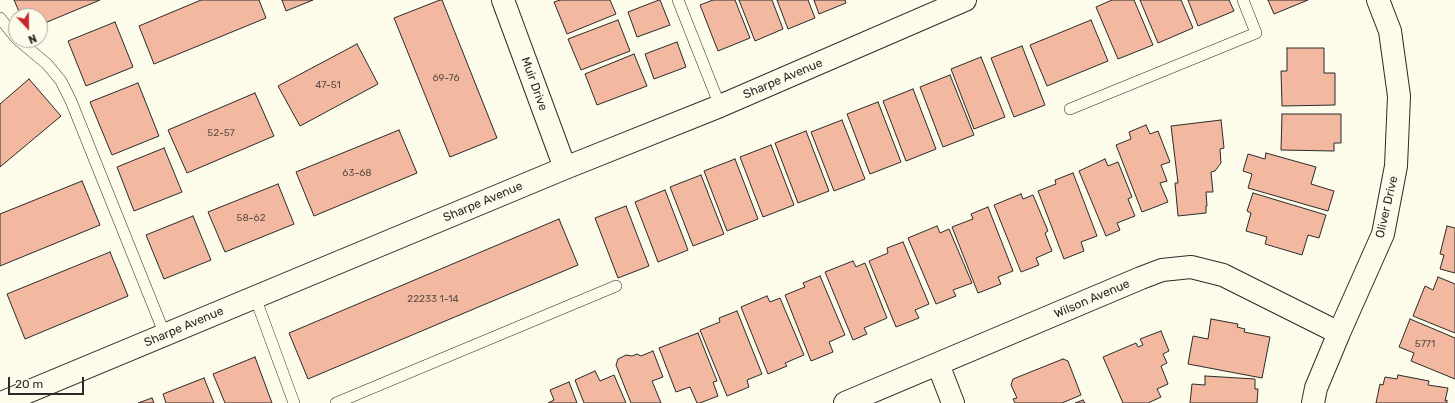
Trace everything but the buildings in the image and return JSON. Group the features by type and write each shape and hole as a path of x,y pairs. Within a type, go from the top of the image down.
{"street":[{"name":"Muir Drive","path":"503,0 565,168"},
{"name":"Sharpe Avenue","path":"1,403 565,168 720,106 965,0"},
{"name":"Oliver Drive","path":"1313,403 1316,388 1339,332 1383,234 1396,166 1399,96 1390,31 1378,0"},
{"name":"Wilson Avenue","path":"845,403 1162,270 1191,267 1223,275 1339,332"},
{"path":"938,364 953,403"}],"lane":[{"path":"678,0 720,106"},
{"path":"1070,108 1256,33 1243,0"},
{"path":"0,18 8,28"},
{"path":"28,48 47,64 61,81 71,101 165,335"},
{"path":"336,403 616,286"},
{"path":"255,297 294,403"}]}
